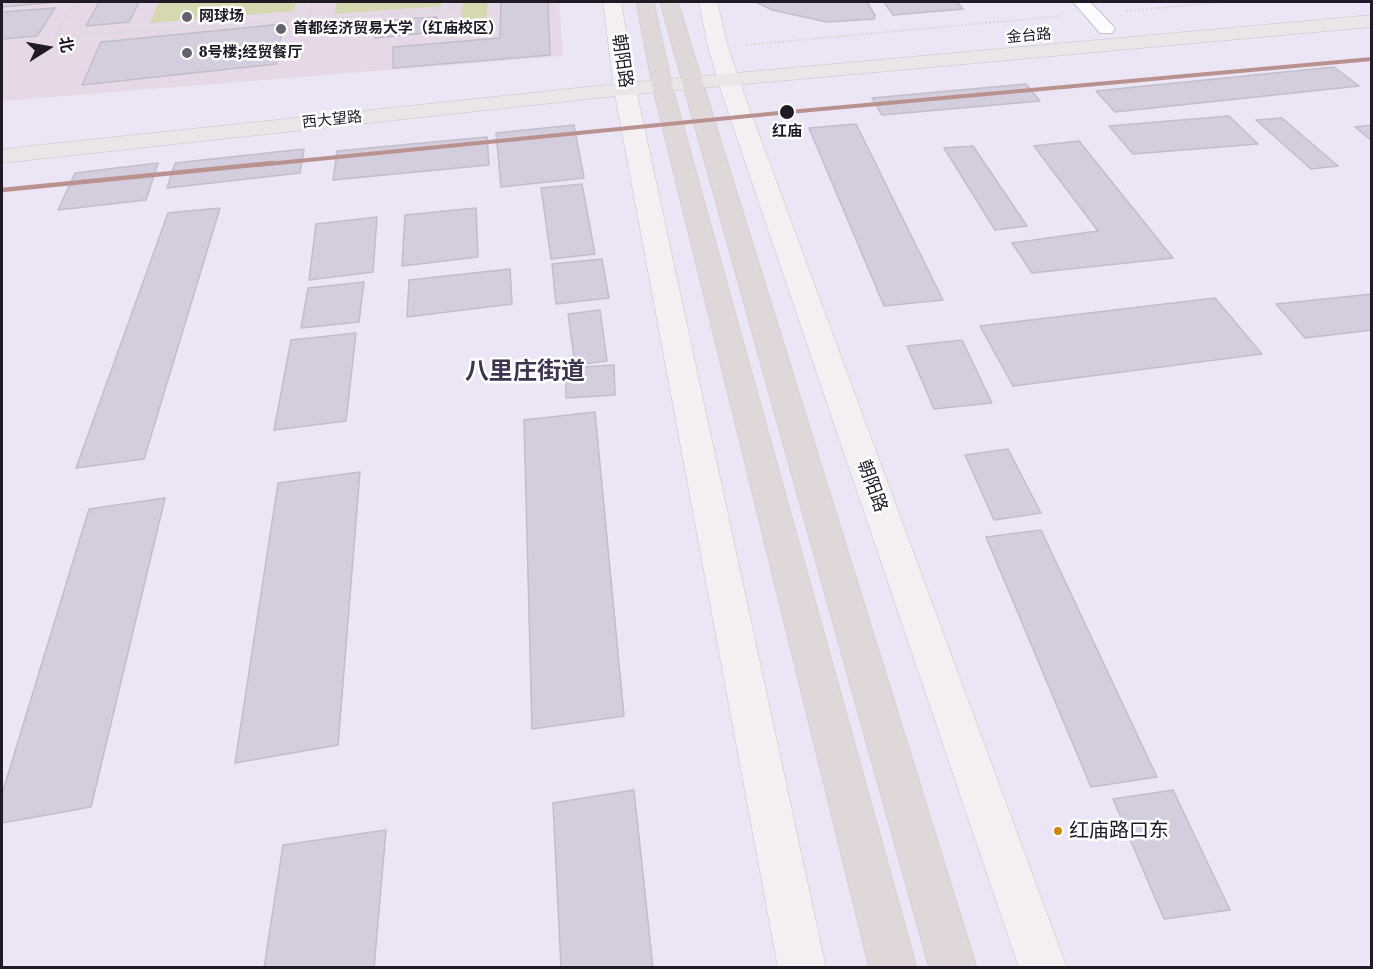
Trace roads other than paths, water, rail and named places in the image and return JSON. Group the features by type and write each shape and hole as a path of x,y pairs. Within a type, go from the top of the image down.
{"highway":[{"name":"朝阳路","path":"645,2 674,76 953,968"},
{"name":"朝阳路","path":"669,2 674,76 893,968"}],"main road":[{"name":"金台路","path":"674,76 724,63 1371,5"},
{"name":"金台路","path":"724,63 1371,21"},
{"name":"西大望路","path":"2,156 674,76"},
{"name":"西大望路","path":"169,117 624,81"}],"street":[{"name":"朝阳路","path":"612,2 624,81 802,968"},
{"name":"朝阳路","path":"708,2 724,63 1043,968"},
{"path":"1087,8 1106,29"}],"place":[{"name":"网球场","path":"187,17"},
{"name":"首都经济贸易大学（红庙校区）","path":"281,29"},
{"name":"8号楼;经贸餐厅","path":"187,53"},
{"name":"红庙","path":"787,112"},
{"name":"红庙路口东","path":"1058,831"}],"district":[{"name":"八里庄街道","path":"525,372"}]}
